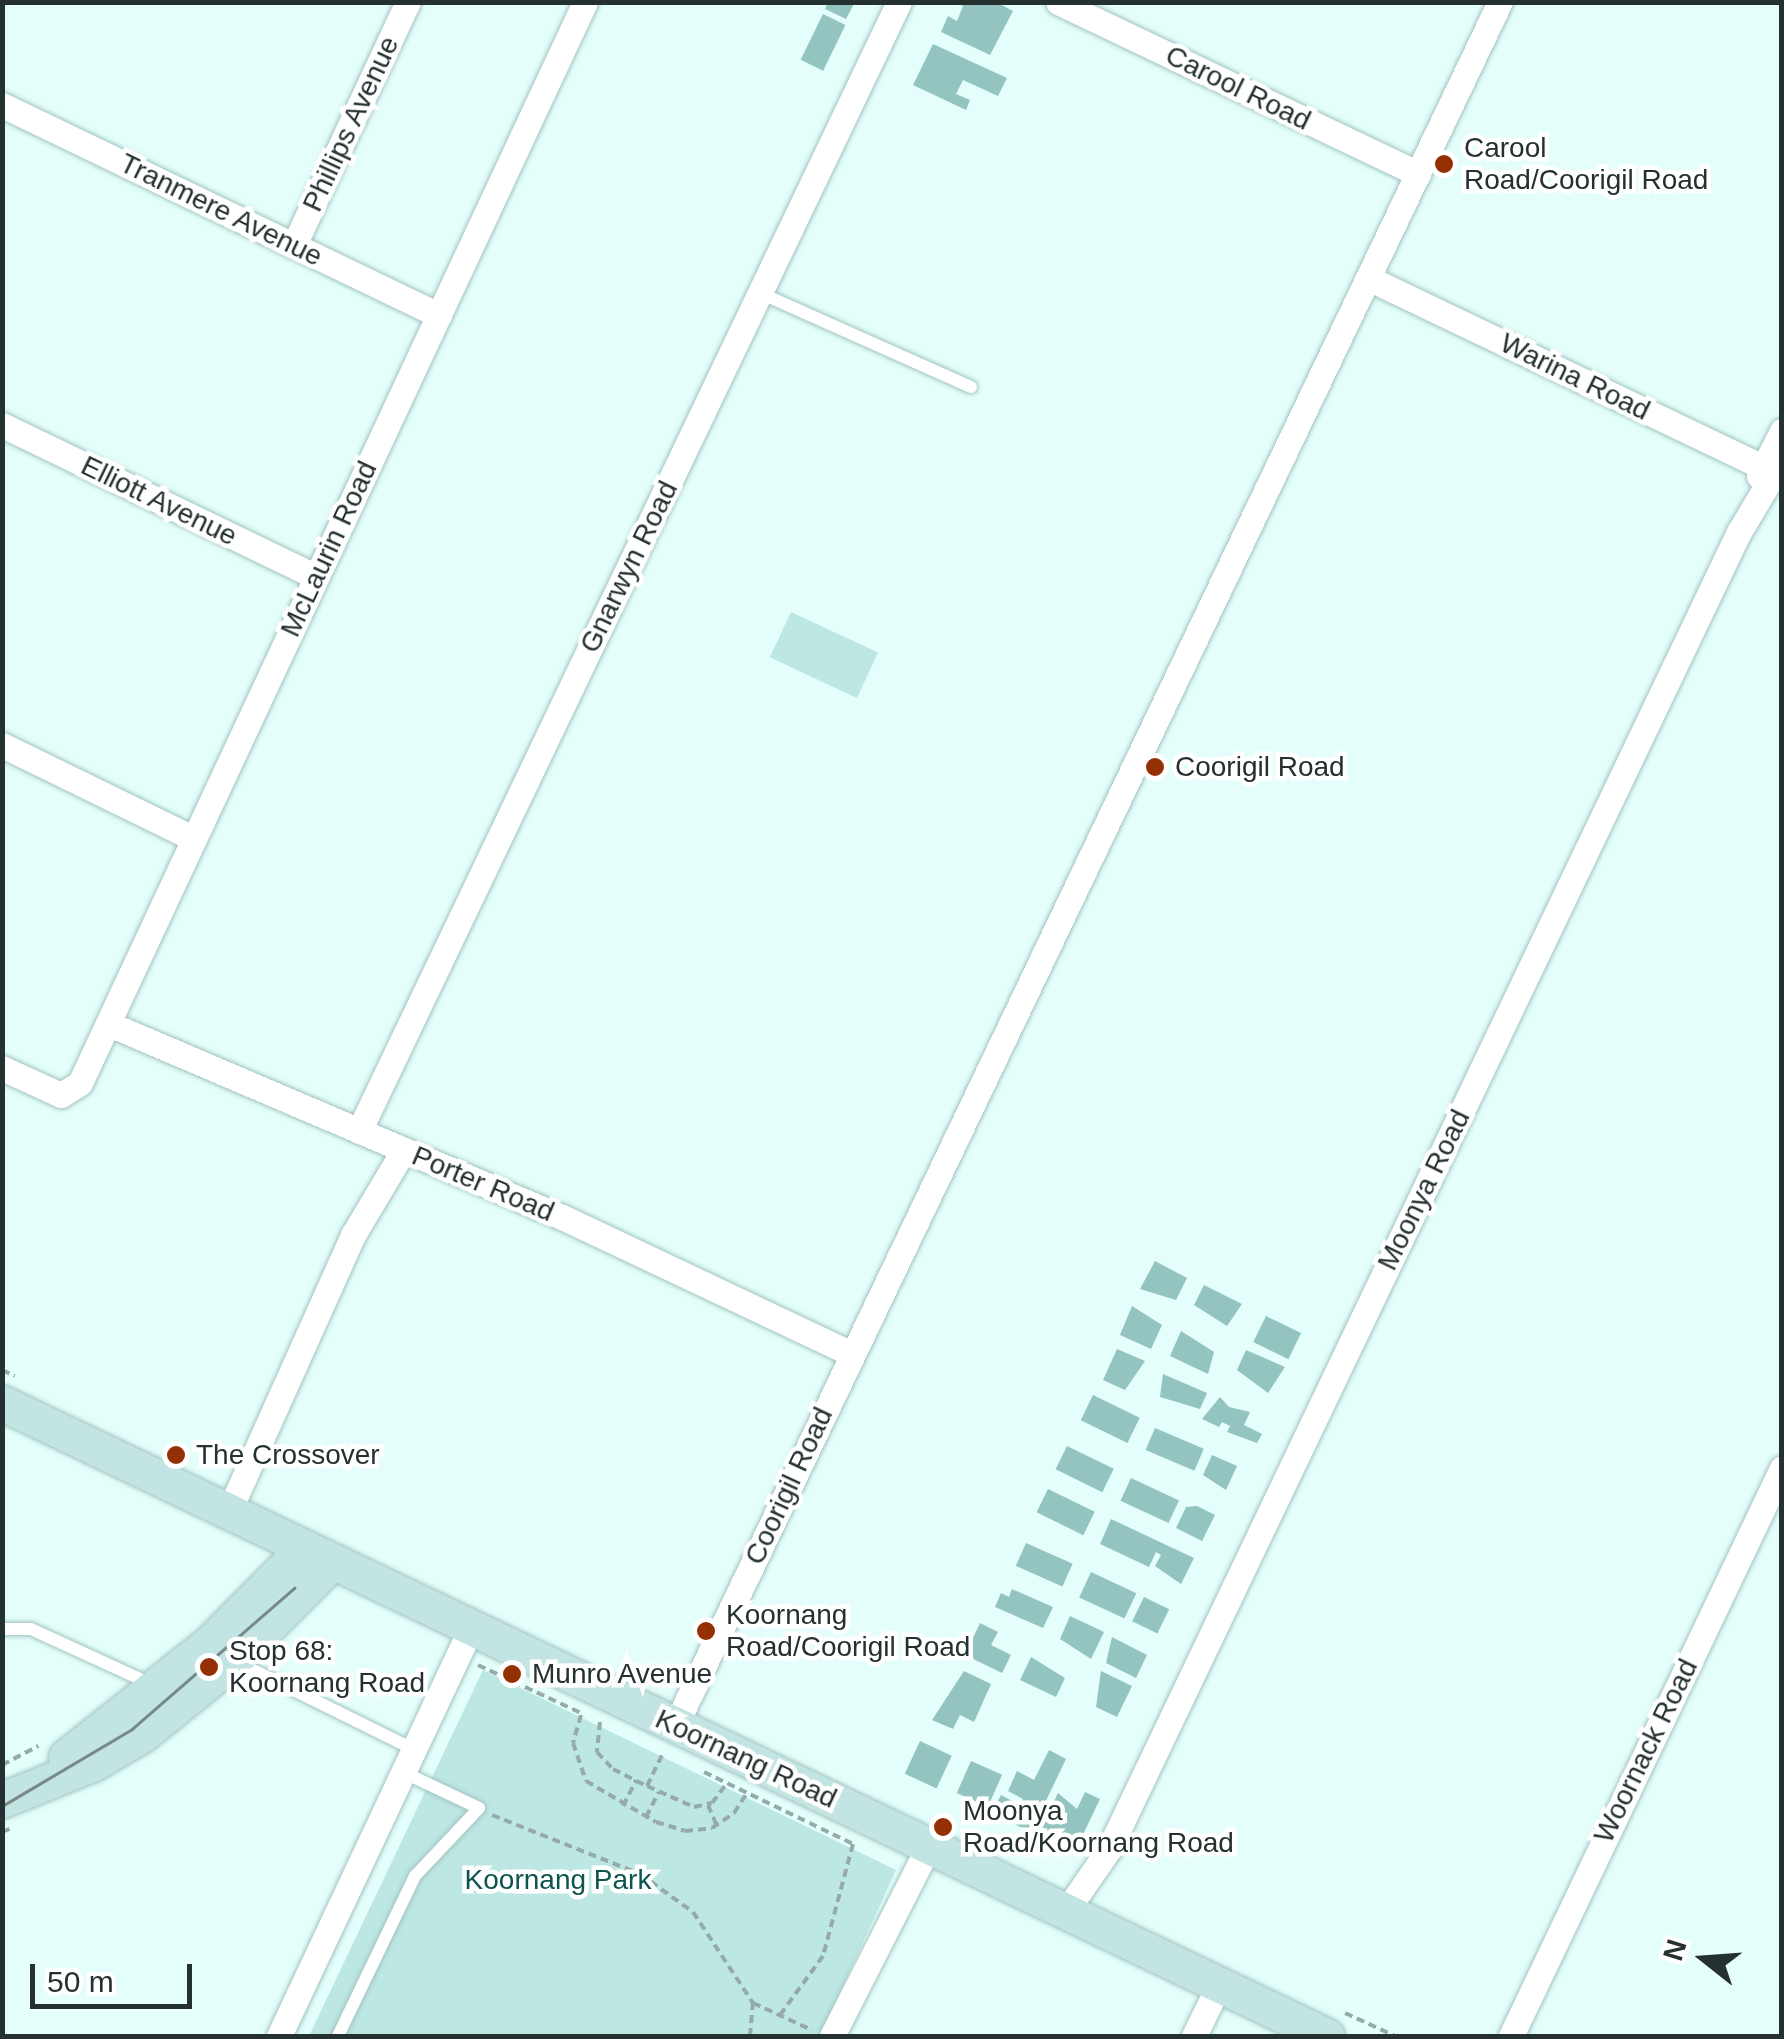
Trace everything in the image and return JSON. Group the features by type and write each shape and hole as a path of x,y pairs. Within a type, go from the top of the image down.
{"street":[{"name":"Phillips Avenue","path":"294,245 408,2"},
{"name":"McLaurin Road","path":"2,1068 54,1093 72,1094 109,1024 585,2"},
{"name":"Gnarwyn Road","path":"381,1141 760,293 900,2"},
{"name":"Carool Road","path":"1058,2 1418,174"},
{"name":"Coorigil Road","path":"666,1746 1500,2"},
{"name":"Tranmere Avenue","path":"2,104 439,314"},
{"name":"Warina Road","path":"1368,278 1775,469"},
{"name":"Elliott Avenue","path":"2,425 316,577"},
{"name":"Moonya Road","path":"1076,1916 1740,532 1775,469 1782,431"},
{"path":"2,745 193,838"},
{"name":"Porter Road","path":"109,1024 381,1141 852,1354"},
{"path":"229,1511 353,1235 381,1141"},
{"name":"Koornang Road","path":"2,1403 318,1555 465,1642 666,1746 920,1842 1328,2036"},
{"name":"Woornack Road","path":"1510,2035 1782,1468"},
{"path":"2,1799 94,1763 143,1734 234,1660 318,1555"},
{"path":"2,1799 83,1746 318,1555"},
{"path":"279,2036 465,1642"},
{"path":"829,2036 892,1909 920,1842"},
{"path":"1194,2036 1219,1985"}],"lane":[{"path":"760,293 971,387"},
{"path":"2,1629 31,1629 156,1687"},
{"path":"234,1660 410,1761 479,1808 415,1876 338,2036"}],"path":[{"path":"465,1642 582,1714 616,1730"},
{"path":"582,1714 573,1744 579,1770 623,1806 685,1831 717,1826 747,1793"},
{"path":"600,1722 597,1752 659,1792 694,1807 708,1805 727,1783"},
{"path":"647,1786 666,1746"},
{"path":"695,1768 853,1844 823,1956 780,2015"},
{"path":"623,1806 636,1780"},
{"path":"646,1817 659,1792"},
{"path":"708,1805 717,1826"},
{"path":"479,1808 640,1874 693,1912 753,2002 829,2036"},
{"path":"750,2036 753,2002"}],"green space":[{"path":"791,612 878,653 857,698 770,657"},
{"name":"Koornang Park","path":"483,1670 896,1870 820,2036 309,2036"}],"building":[{"path":"828,2 855,2 846,19 825,9"},
{"path":"956,2 996,2 1013,11 990,55 941,32 948,16 957,21 963,6"},
{"path":"823,14 845,25 823,71 801,60"},
{"path":"933,44 1007,78 998,96 963,80 956,94 970,100 966,110 913,85"},
{"path":"1155,1261 1187,1278 1176,1300 1140,1289"},
{"path":"1204,1285 1242,1304 1227,1326 1194,1305"},
{"path":"1132,1306 1162,1325 1151,1349 1120,1335"},
{"path":"1266,1316 1301,1333 1288,1359 1253,1342"},
{"path":"1181,1331 1214,1352 1208,1374 1170,1356"},
{"path":"1117,1349 1145,1361 1125,1390 1103,1380"},
{"path":"1246,1350 1285,1367 1268,1393 1237,1370"},
{"path":"1163,1374 1207,1393 1200,1409 1160,1397"},
{"path":"1093,1395 1140,1418 1127,1443 1081,1420"},
{"path":"1220,1397 1229,1407 1250,1412 1244,1425 1262,1434 1257,1443 1227,1432 1230,1426 1222,1422 1219,1427 1202,1419"},
{"path":"1155,1428 1204,1449 1194,1471 1146,1450"},
{"path":"1067,1446 1114,1469 1102,1492 1056,1469"},
{"path":"1212,1455 1237,1466 1226,1490 1203,1475"},
{"path":"1131,1478 1179,1500 1168,1523 1120,1501"},
{"path":"1048,1489 1095,1512 1083,1535 1037,1512"},
{"path":"1197,1506 1215,1515 1202,1541 1176,1528 1186,1507"},
{"path":"1111,1519 1194,1558 1181,1584 1155,1566 1161,1555 1156,1552 1149,1567 1100,1544"},
{"path":"1026,1543 1073,1564 1062,1587 1016,1566"},
{"path":"1091,1572 1136,1593 1124,1619 1079,1597"},
{"path":"1012,1589 1053,1607 1043,1628 995,1607 1001,1593 1009,1597"},
{"path":"1144,1597 1169,1609 1157,1634 1132,1621"},
{"path":"1070,1616 1104,1632 1091,1659 1060,1639"},
{"path":"980,1623 998,1632 991,1645 1011,1655 1002,1673 965,1655"},
{"path":"1112,1637 1147,1655 1136,1678 1106,1663"},
{"path":"1031,1657 1065,1678 1056,1697 1020,1680"},
{"path":"964,1671 991,1684 974,1722 960,1715 953,1729 932,1720"},
{"path":"1101,1671 1132,1686 1117,1717 1096,1707"},
{"path":"920,1741 952,1756 937,1788 905,1774"},
{"path":"1049,1750 1066,1759 1031,1832 1012,1823 1023,1799 1008,1791 1017,1771 1034,1780"},
{"path":"971,1761 1002,1775 988,1807 957,1793"},
{"path":"1085,1792 1100,1799 1078,1845 1037,1837 1058,1793 1077,1809"},
{"path":"1001,1795 1016,1803 1007,1820 992,1812"}],"tram line":[{"path":"2,1806 132,1729 294,1588"}],"place":[{"name":"Carool Road/Coorigil Road","path":"1444,164"},
{"name":"Coorigil Road","path":"1155,767"},
{"name":"The Crossover","path":"176,1455"},
{"name":"Koornang Road/Coorigil Road","path":"706,1631"},
{"name":"Stop 68: Koornang Road","path":"209,1667"},
{"name":"Munro Avenue","path":"512,1674"},
{"name":"Moonya Road/Koornang Road","path":"943,1827"}]}
